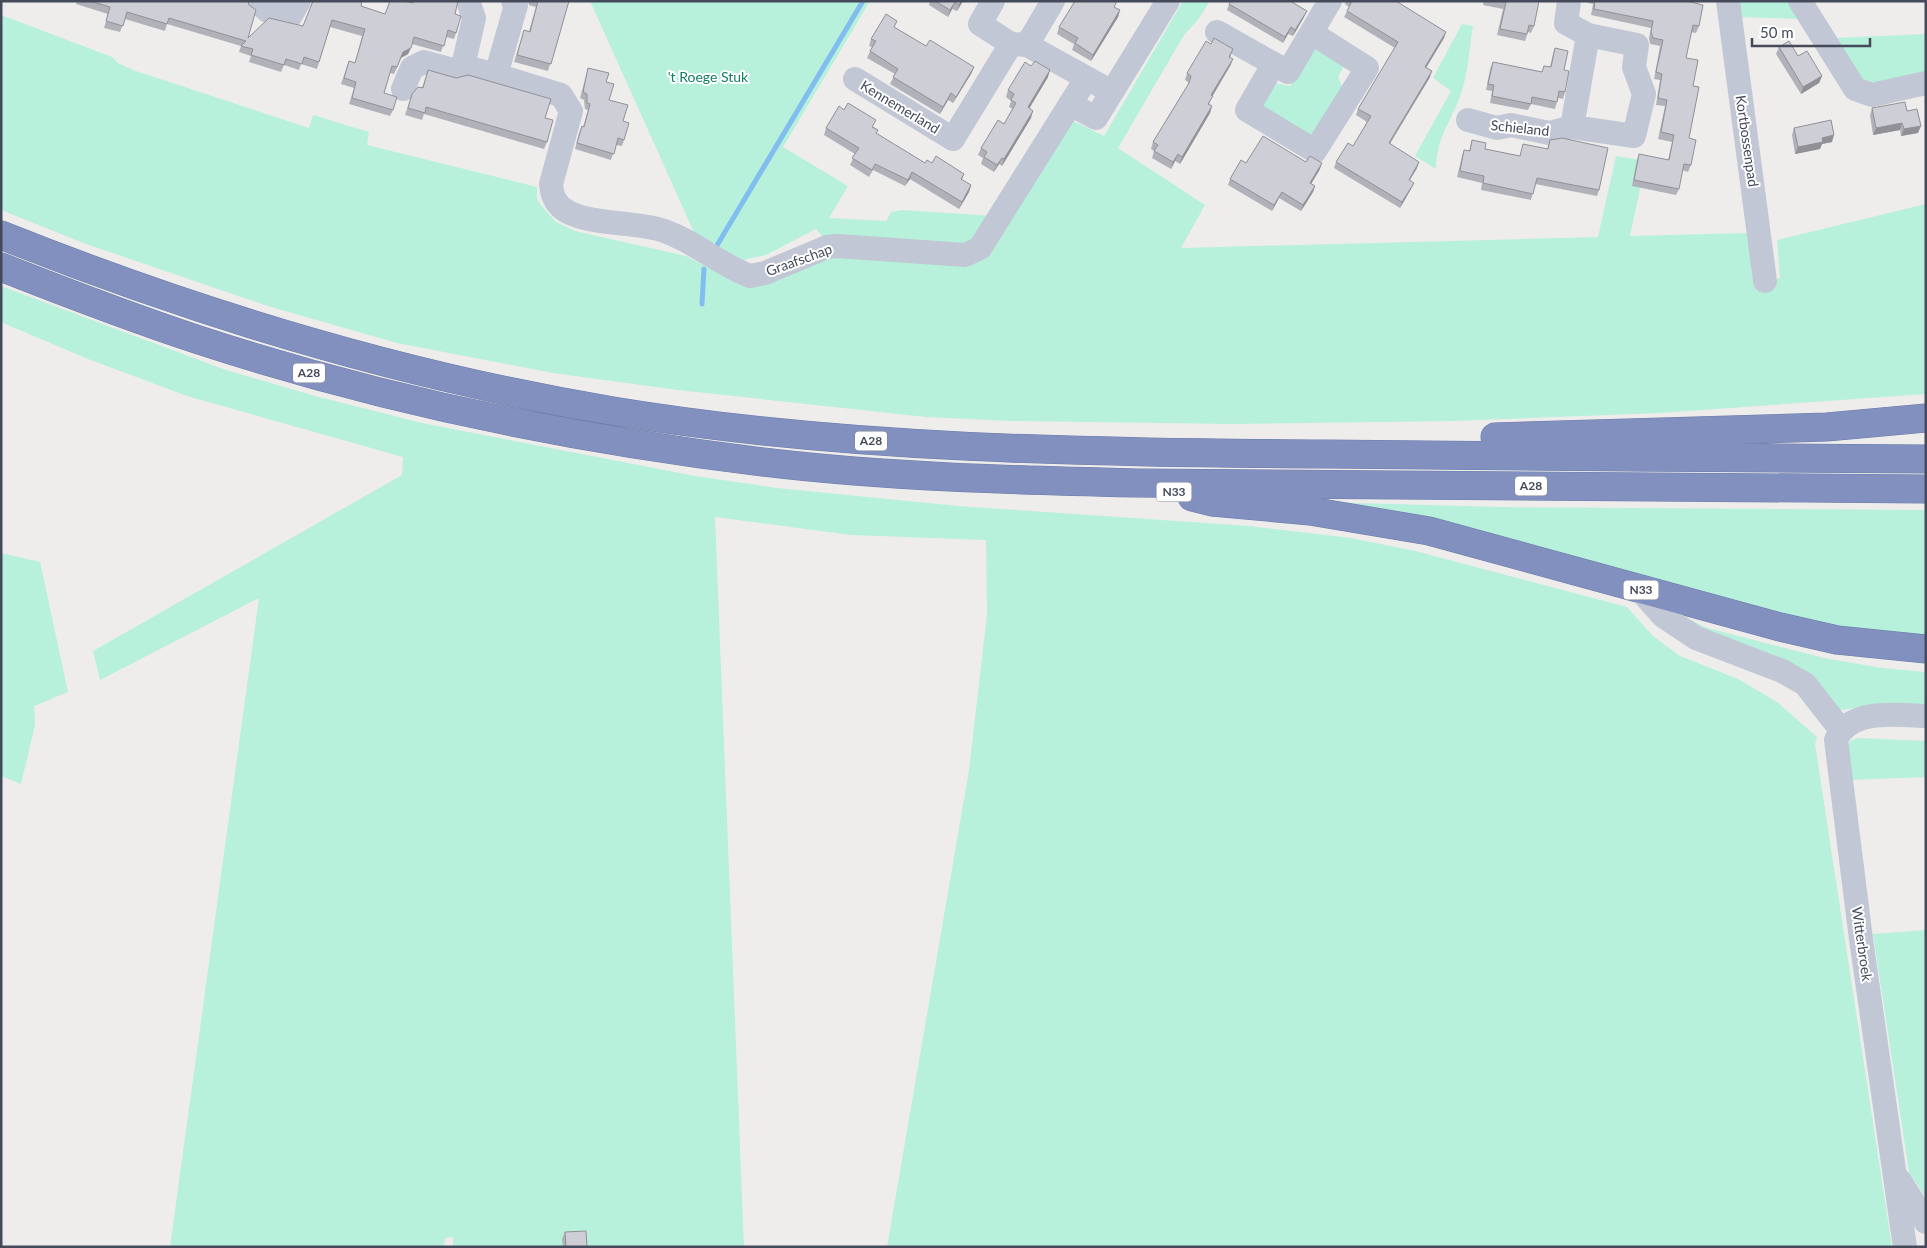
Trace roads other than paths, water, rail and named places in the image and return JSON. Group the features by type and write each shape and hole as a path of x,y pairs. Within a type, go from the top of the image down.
{"highway":[{"name":"A28","path":"1,236 199,308 322,347 440,376 611,410 745,429 892,443 1081,452 1926,459"},
{"name":"A28","path":"1,267 93,303 200,340 315,375 509,421 627,443 766,462 907,474 1137,483 1926,489"},
{"path":"1229,453 1475,438 1827,427 1926,418"},
{"name":"N33","path":"1137,483 1212,502 1310,512 1429,531 1780,627 1837,640 1926,649"}],"street":[{"path":"256,1 268,11 291,15 299,1"},
{"path":"463,66 474,18 468,1"},
{"path":"496,75 516,5 512,1"},
{"path":"993,1 980,24 1112,92"},
{"name":"Kennemerland","path":"855,79 953,139 1019,45 1053,1"},
{"path":"1070,104 1096,118 1168,1"},
{"path":"1217,32 1288,72 1330,1"},
{"name":"Schieland","path":"1468,120 1497,128 1511,125 1549,133 1572,127 1634,136 1644,94 1634,67 1637,45 1588,35 1566,23 1570,1"},
{"name":"Kortbossenpad","path":"1728,1 1765,281"},
{"path":"1800,1 1855,89 1872,95 1926,83"},
{"path":"1273,65 1247,110 1316,152 1367,68 1312,33"},
{"path":"1572,127 1588,35"},
{"name":"Graafschap","path":"403,89 412,68 424,62 457,71 463,66 561,95 571,111 551,184 552,192 560,207 576,215 657,229 686,240 750,276 765,273 816,251 838,246 965,254 974,251 986,240 1086,79"},
{"path":"1639,589 1663,616 1696,638 1782,671 1805,684 1841,730 1855,721 1868,717 1886,715 1926,716"},
{"name":"Witterbroek","path":"1841,730 1836,740 1905,1247"},
{"path":"1894,1173 1926,1222"}],"waterway":[{"path":"716,247 863,1"},
{"path":"702,304 704,269"}],"park label":[{"name":"'t Roege Stuk","path":"708,77"}]}
